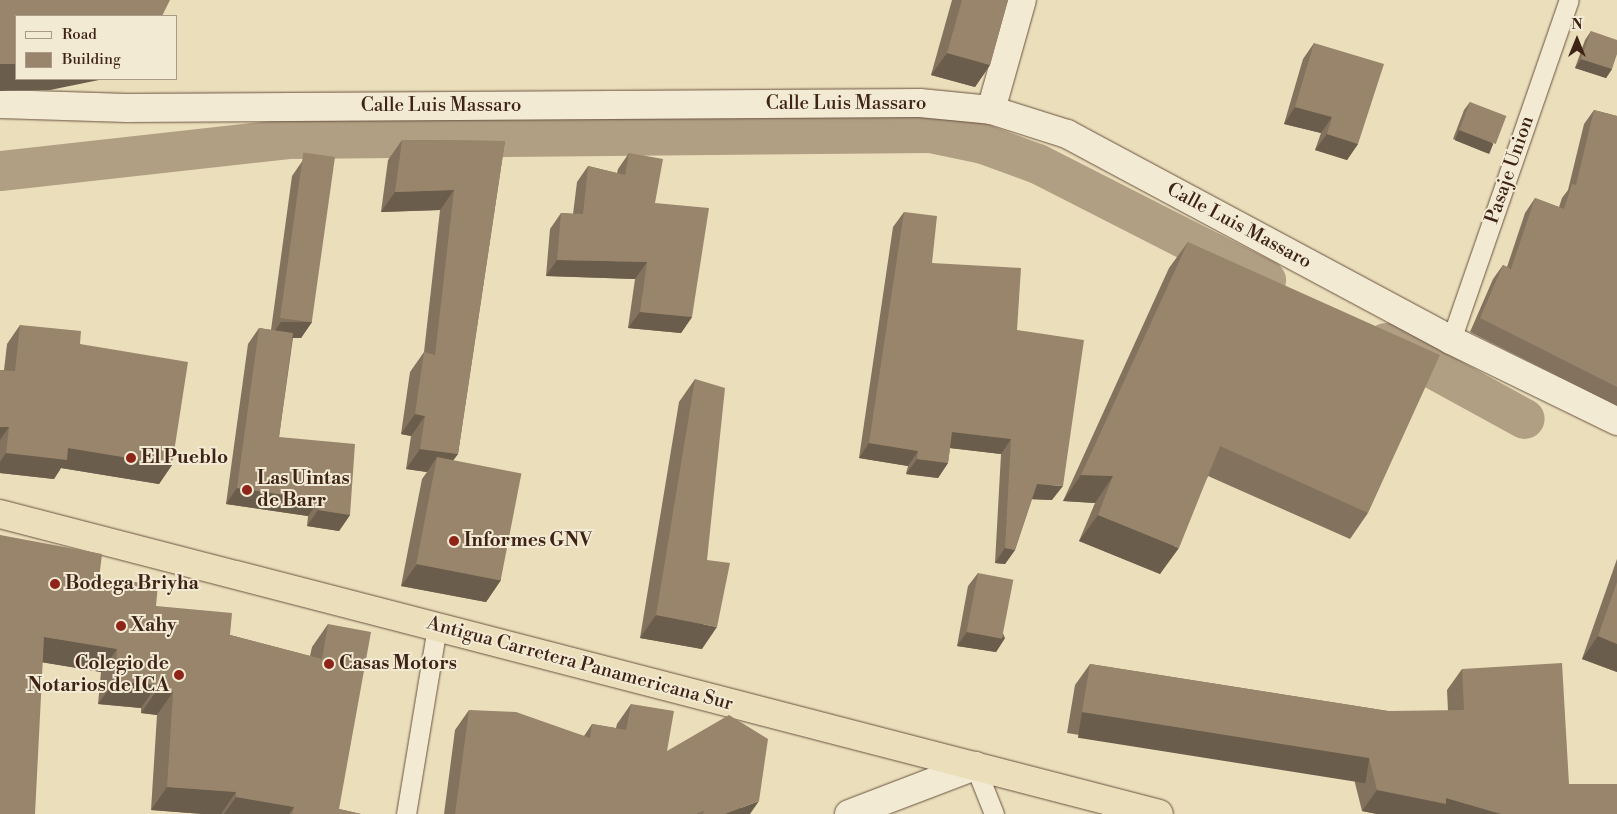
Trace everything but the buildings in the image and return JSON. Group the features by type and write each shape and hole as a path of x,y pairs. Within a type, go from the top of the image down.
{"highway":[{"name":"Antigua Carretera Panamericana Sur","path":"0,514 1159,814"}],"street":[{"path":"991,110 1022,0"},
{"name":"Calle Luis Massaro","path":"0,104 136,108 920,103 991,110 1067,134 1451,340 1617,421"},
{"path":"848,814 975,766"}],"lane":[{"name":"Pasaje Union","path":"1451,340 1569,0"},
{"path":"406,814 437,627"},
{"path":"975,766 994,814"}],"waterway":[{"path":"0,171 288,139 930,133 983,144 1038,164 1266,280"},
{"path":"1386,343 1525,419"}],"place":[{"name":"El Pueblo","path":"131,458"},
{"name":"Las Uintas de Barr","path":"247,490"},
{"name":"Informes GNV","path":"454,541"},
{"name":"Bodega Briyha","path":"55,584"},
{"name":"Xahy","path":"121,626"},
{"name":"Casas Motors","path":"329,664"},
{"name":"Colegio de Notarios de ICA","path":"179,675"}]}
